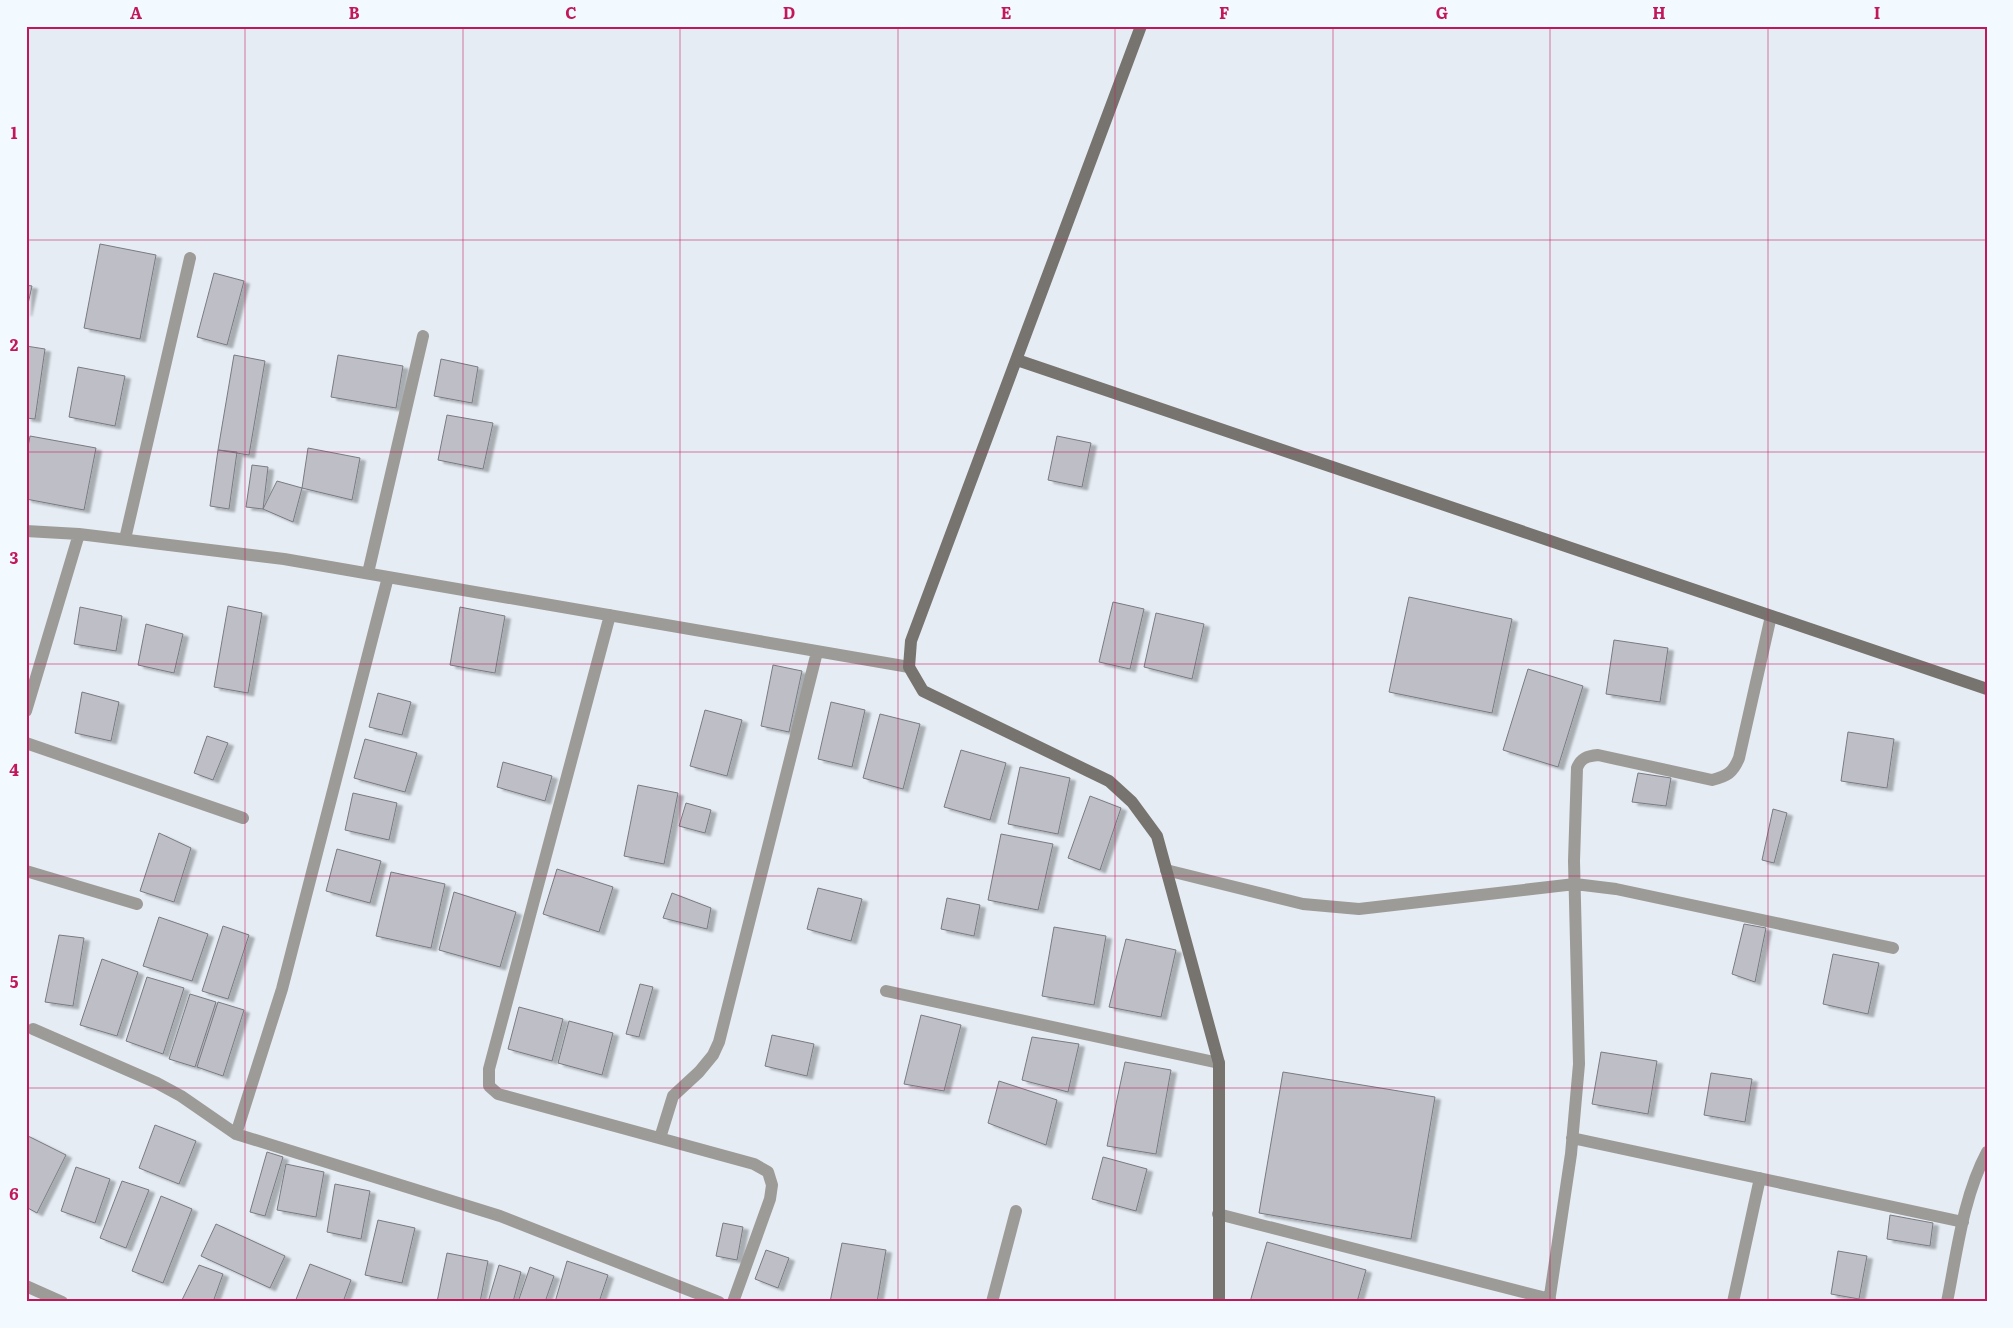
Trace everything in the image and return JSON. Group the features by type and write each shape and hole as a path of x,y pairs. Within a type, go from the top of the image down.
{"street":[{"path":"1141,26 911,641 909,667 923,691 1109,780 1132,802 1157,836 1219,1063 1219,1302"},
{"path":"125,540 190,258"},
{"path":"368,573 423,336"},
{"path":"1017,360 1987,689"},
{"path":"26,531 79,534 284,559 909,667"},
{"path":"26,711 79,534"},
{"path":"236,1134 282,989 388,577"},
{"path":"610,615 501,1024 490,1069 489,1086 498,1094 754,1164 768,1172 772,1185 770,1199 732,1302"},
{"path":"1218,1214 1550,1300 1572,1138 1579,1064 1574,884 1578,768 1580,762 1588,756 1598,755 1712,780 1726,777 1735,769 1739,758 1771,616"},
{"path":"660,1138 673,1096 698,1072 713,1054 719,1042 727,1002 817,652"},
{"path":"26,743 243,818"},
{"path":"1166,870 1303,904 1359,909 1574,884 1616,889 1892,948"},
{"path":"26,871 136,904"},
{"path":"886,991 1219,1063"},
{"path":"33,1029 157,1083 181,1096 236,1134 500,1216 719,1302"},
{"path":"1572,1138 1963,1222"},
{"path":"1947,1302 1963,1222 1976,1172 1987,1152"},
{"path":"1733,1302 1760,1178"},
{"path":"992,1302 1016,1211"},
{"path":"26,1286 62,1302"}],"building":[{"path":"100,244 156,255 140,339 84,328"},
{"path":"214,273 244,281 227,345 197,337"},
{"path":"26,285 32,286 26,313"},
{"path":"26,346 45,349 35,419 26,418"},
{"path":"234,355 265,361 249,455 218,450"},
{"path":"338,355 403,366 396,408 331,397"},
{"path":"441,359 478,367 472,403 434,396"},
{"path":"78,367 125,376 115,426 69,417"},
{"path":"447,415 493,423 483,469 438,460"},
{"path":"30,436 96,448 84,510 26,499 26,457"},
{"path":"1057,436 1091,443 1082,487 1048,480"},
{"path":"308,448 360,458 352,500 302,488"},
{"path":"218,450 237,452 229,509 210,506"},
{"path":"252,465 268,467 263,509 246,507"},
{"path":"277,481 302,488 293,522 263,509"},
{"path":"1409,597 1512,619 1492,713 1389,692"},
{"path":"1113,602 1144,609 1130,669 1099,662"},
{"path":"228,606 262,613 248,693 214,687"},
{"path":"80,607 122,616 116,651 74,644"},
{"path":"460,607 505,616 495,673 450,665"},
{"path":"1156,613 1204,624 1192,679 1144,667"},
{"path":"146,624 183,634 174,673 138,665"},
{"path":"1614,640 1668,648 1660,702 1606,694"},
{"path":"773,665 802,671 789,732 761,726"},
{"path":"1528,669 1583,686 1558,767 1503,750"},
{"path":"82,692 119,702 111,741 75,733"},
{"path":"378,693 411,702 402,735 369,727"},
{"path":"831,702 865,710 852,767 818,759"},
{"path":"705,710 742,720 727,776 690,766"},
{"path":"880,714 920,724 903,789 863,778"},
{"path":"1848,732 1894,739 1887,788 1841,781"},
{"path":"207,736 228,743 213,780 194,773"},
{"path":"365,739 417,753 405,792 354,778"},
{"path":"961,750 1006,763 990,820 944,807"},
{"path":"503,762 552,776 545,801 497,787"},
{"path":"1020,767 1070,778 1058,834 1008,824"},
{"path":"1638,773 1671,778 1666,806 1632,802"},
{"path":"638,785 678,793 664,864 624,856"},
{"path":"353,793 397,803 389,840 345,830"},
{"path":"1090,796 1121,808 1100,870 1068,858"},
{"path":"686,803 711,810 705,833 679,826"},
{"path":"1773,809 1787,813 1774,863 1762,860"},
{"path":"159,833 191,848 174,902 140,891"},
{"path":"1001,834 1053,844 1038,910 988,900"},
{"path":"337,849 381,861 370,903 326,891"},
{"path":"557,869 613,887 599,932 543,914"},
{"path":"391,872 445,884 431,948 376,936"},
{"path":"818,888 862,899 851,941 807,929"},
{"path":"454,892 516,912 500,967 439,950"},
{"path":"672,893 711,908 707,929 663,918"},
{"path":"947,898 980,905 974,936 941,929"},
{"path":"159,917 208,934 192,981 143,966"},
{"path":"1744,924 1766,928 1755,982 1732,974"},
{"path":"223,926 249,935 228,999 202,991"},
{"path":"1054,927 1106,936 1094,1005 1042,996"},
{"path":"59,935 84,938 73,1006 45,1002"},
{"path":"1126,939 1176,950 1161,1017 1109,1007"},
{"path":"1833,954 1879,963 1868,1014 1823,1004"},
{"path":"102,959 138,972 117,1036 80,1025"},
{"path":"147,977 184,988 163,1054 126,1041"},
{"path":"640,984 653,987 639,1037 626,1034"},
{"path":"190,994 216,1002 195,1067 169,1059"},
{"path":"218,1002 244,1010 223,1076 197,1067"},
{"path":"519,1007 563,1019 552,1061 508,1049"},
{"path":"921,1015 961,1025 944,1091 904,1084"},
{"path":"569,1021 613,1033 602,1075 558,1063"},
{"path":"772,1035 814,1044 807,1076 765,1066"},
{"path":"1032,1037 1079,1044 1068,1092 1022,1080"},
{"path":"1601,1052 1657,1061 1648,1114 1592,1104"},
{"path":"1125,1062 1171,1070 1156,1154 1107,1146"},
{"path":"1283,1072 1435,1097 1411,1239 1259,1213"},
{"path":"1711,1073 1752,1079 1745,1122 1704,1115"},
{"path":"999,1081 1057,1100 1046,1145 988,1123"},
{"path":"155,1125 196,1141 179,1184 139,1168"},
{"path":"26,1135 66,1155 37,1213 26,1207"},
{"path":"267,1152 283,1157 265,1216 250,1212"},
{"path":"1103,1157 1147,1169 1136,1211 1092,1199"},
{"path":"286,1164 324,1172 316,1217 277,1210"},
{"path":"76,1167 110,1179 95,1223 61,1211"},
{"path":"122,1181 149,1190 126,1248 100,1238"},
{"path":"335,1184 370,1191 361,1239 327,1232"},
{"path":"161,1196 192,1209 163,1283 132,1271"},
{"path":"1890,1215 1933,1223 1930,1246 1887,1239"},
{"path":"378,1220 415,1228 402,1283 365,1275"},
{"path":"723,1223 743,1227 737,1260 716,1256"},
{"path":"216,1224 285,1256 270,1288 201,1256"},
{"path":"1267,1242 1366,1270 1357,1302 1250,1302"},
{"path":"842,1243 886,1250 877,1302 830,1302"},
{"path":"766,1250 789,1258 778,1288 755,1279"},
{"path":"1838,1251 1867,1256 1859,1299 1831,1294"},
{"path":"447,1253 488,1261 480,1302 437,1302"},
{"path":"567,1261 608,1275 599,1302 555,1302"},
{"path":"310,1264 351,1280 343,1302 295,1302"},
{"path":"199,1265 223,1274 213,1302 181,1302"},
{"path":"499,1265 521,1272 513,1302 488,1302"},
{"path":"530,1267 554,1276 545,1302 518,1302"}]}
